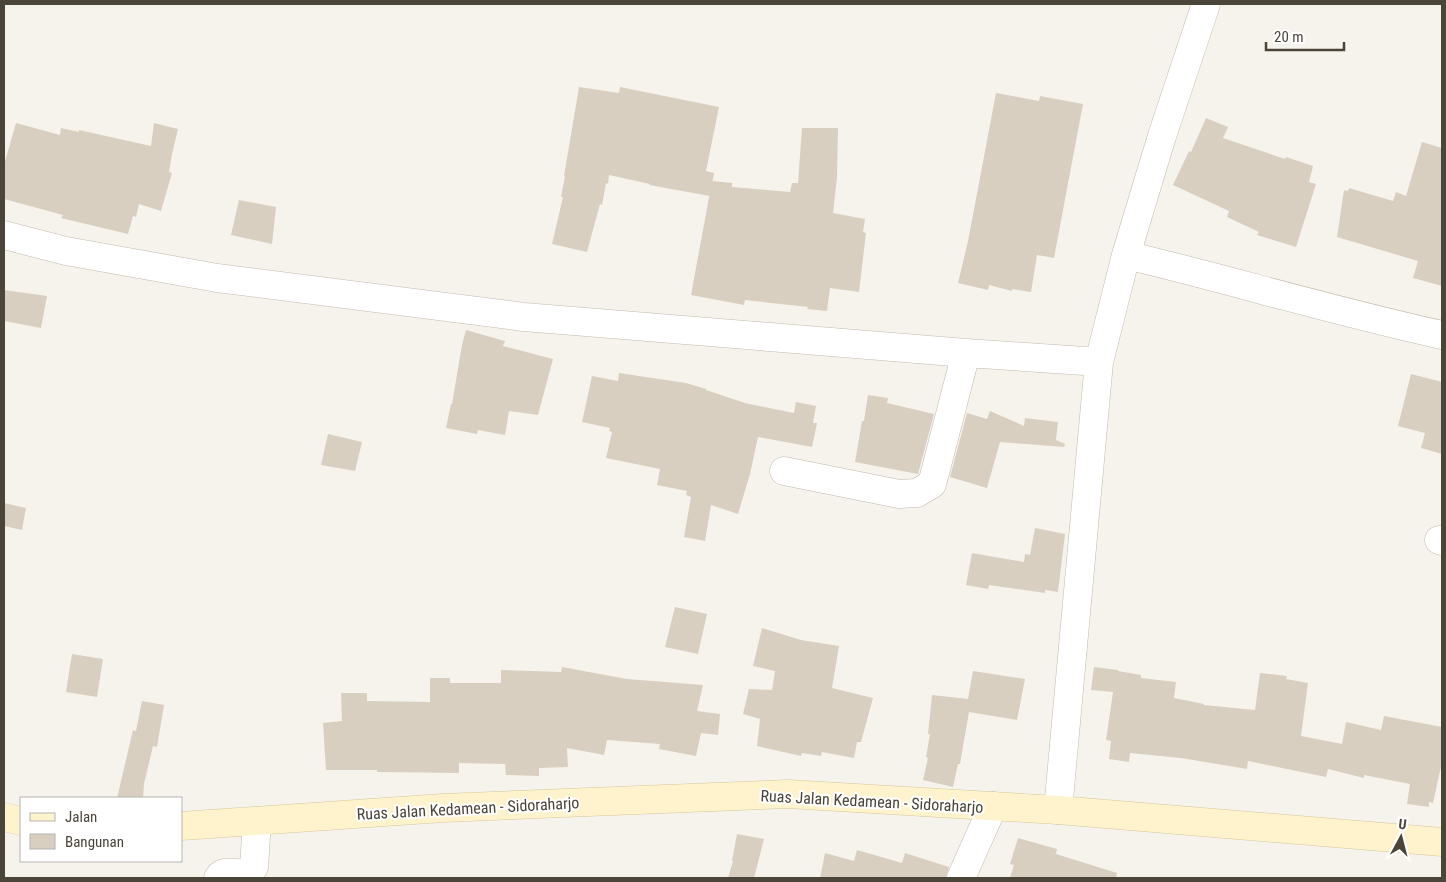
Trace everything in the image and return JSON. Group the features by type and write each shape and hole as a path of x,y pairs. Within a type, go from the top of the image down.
{"main road":[{"name":"Ruas Jalan Kedamean - Sidoraharjo","path":"182,826 443,808 788,794 1058,810 1442,842"},
{"path":"4,817 20,821"}],"street":[{"path":"1058,810 1099,362 1126,255 1162,136 1206,4"},
{"path":"4,235 66,252 217,278 524,317 1099,362"},
{"path":"1126,255 1442,335"},
{"path":"784,471 900,494 917,493 932,484 966,353"},
{"path":"960,878 993,806"},
{"path":"218,878 218,876 224,873 247,873 252,871 254,867 257,821"}],"building":[{"path":"579,87 619,93 620,87 719,107 706,171 714,173 710,196 649,185 609,175 602,205 600,204 587,252 552,244 563,197 561,197 564,176"},
{"path":"996,93 1039,101 1040,96 1083,104 1054,258 1037,255 1031,292 1012,289 1012,291 989,285 988,290 958,283 968,241"},
{"path":"1206,118 1228,127 1223,138 1285,159 1286,157 1313,166 1309,182 1316,184 1296,247 1257,235 1259,232 1227,217 1229,211 1173,185 1189,151 1191,152"},
{"path":"16,123 60,135 61,128 79,132 79,130 151,146 154,123 178,129 169,172 172,173 161,211 139,204 136,217 133,216 128,234 61,218 63,215 4,199 4,165"},
{"path":"802,128 838,128 837,177 833,213 865,219 863,232 866,233 859,292 830,288 827,311 745,300 744,305 691,295 712,181 732,183 732,187 790,192 792,183 798,183"},
{"path":"1422,142 1442,148 1442,286 1413,278 1418,261 1337,237 1344,190 1348,191 1349,188 1393,201 1396,192 1406,196"},
{"path":"239,200 276,207 272,244 231,235"},
{"path":"4,290 47,296 41,328 4,321"},
{"path":"466,330 505,341 503,346 553,359 538,415 509,411 505,435 478,430 477,434 446,428"},
{"path":"619,373 686,383 745,403 794,413 796,402 816,406 813,423 817,423 812,447 758,437 750,474 738,514 711,505 705,541 684,537 691,497 686,495 687,491 657,485 660,469 606,458 612,432 609,431 610,428 582,422 592,376 618,381"},
{"path":"1411,374 1442,382 1442,454 1421,448 1425,433 1398,426"},
{"path":"868,395 888,398 887,403 934,414 918,474 855,462"},
{"path":"990,411 1024,426 1025,418 1058,422 1056,440 1065,444 1064,447 1000,442 987,488 950,477 967,413 987,419"},
{"path":"328,434 362,442 355,471 321,465"},
{"path":"4,503 26,508 22,530 4,526"},
{"path":"1035,528 1065,534 1058,592 1045,590 1045,593 989,585 988,589 966,585 972,553 1024,562 1025,554 1030,555"},
{"path":"675,607 707,614 698,654 665,647"},
{"path":"762,628 801,640 839,646 832,688 873,698 861,742 857,742 854,758 822,752 821,756 802,753 801,756 757,746 760,719 743,714 749,689 772,690 775,671 753,666"},
{"path":"72,654 103,659 97,697 66,692"},
{"path":"562,667 627,679 703,685 697,711 720,714 718,735 701,733 696,756 659,749 660,744 607,740 604,755 567,748 568,767 539,768 539,776 506,775 505,764 459,763 459,773 326,770 323,723 342,721 341,693 367,693 367,701 430,702 430,678 450,678 450,683 501,683 501,670 561,672"},
{"path":"1094,667 1141,675 1141,678 1176,682 1174,698 1204,705 1255,710 1260,673 1287,676 1286,679 1308,683 1301,736 1342,744 1346,722 1381,730 1384,716 1442,727 1442,762 1433,803 1429,802 1429,807 1407,804 1410,784 1364,775 1364,778 1328,769 1326,777 1248,761 1247,769 1181,758 1130,753 1129,762 1109,759 1111,741 1106,740 1113,692 1091,690"},
{"path":"973,671 1025,679 1017,720 969,712 960,764 958,764 953,787 923,780 928,758 926,757 930,734 928,734 932,695 968,699"},
{"path":"142,701 164,705 157,747 153,746 144,784 143,797 117,797 133,730 136,731"},
{"path":"737,834 764,839 754,878 728,878"},
{"path":"1018,838 1057,849 1056,854 1117,873 1116,878 1010,878 1014,865 1010,864"},
{"path":"857,850 902,863 905,853 949,867 946,878 820,878 825,853 854,861"}]}
